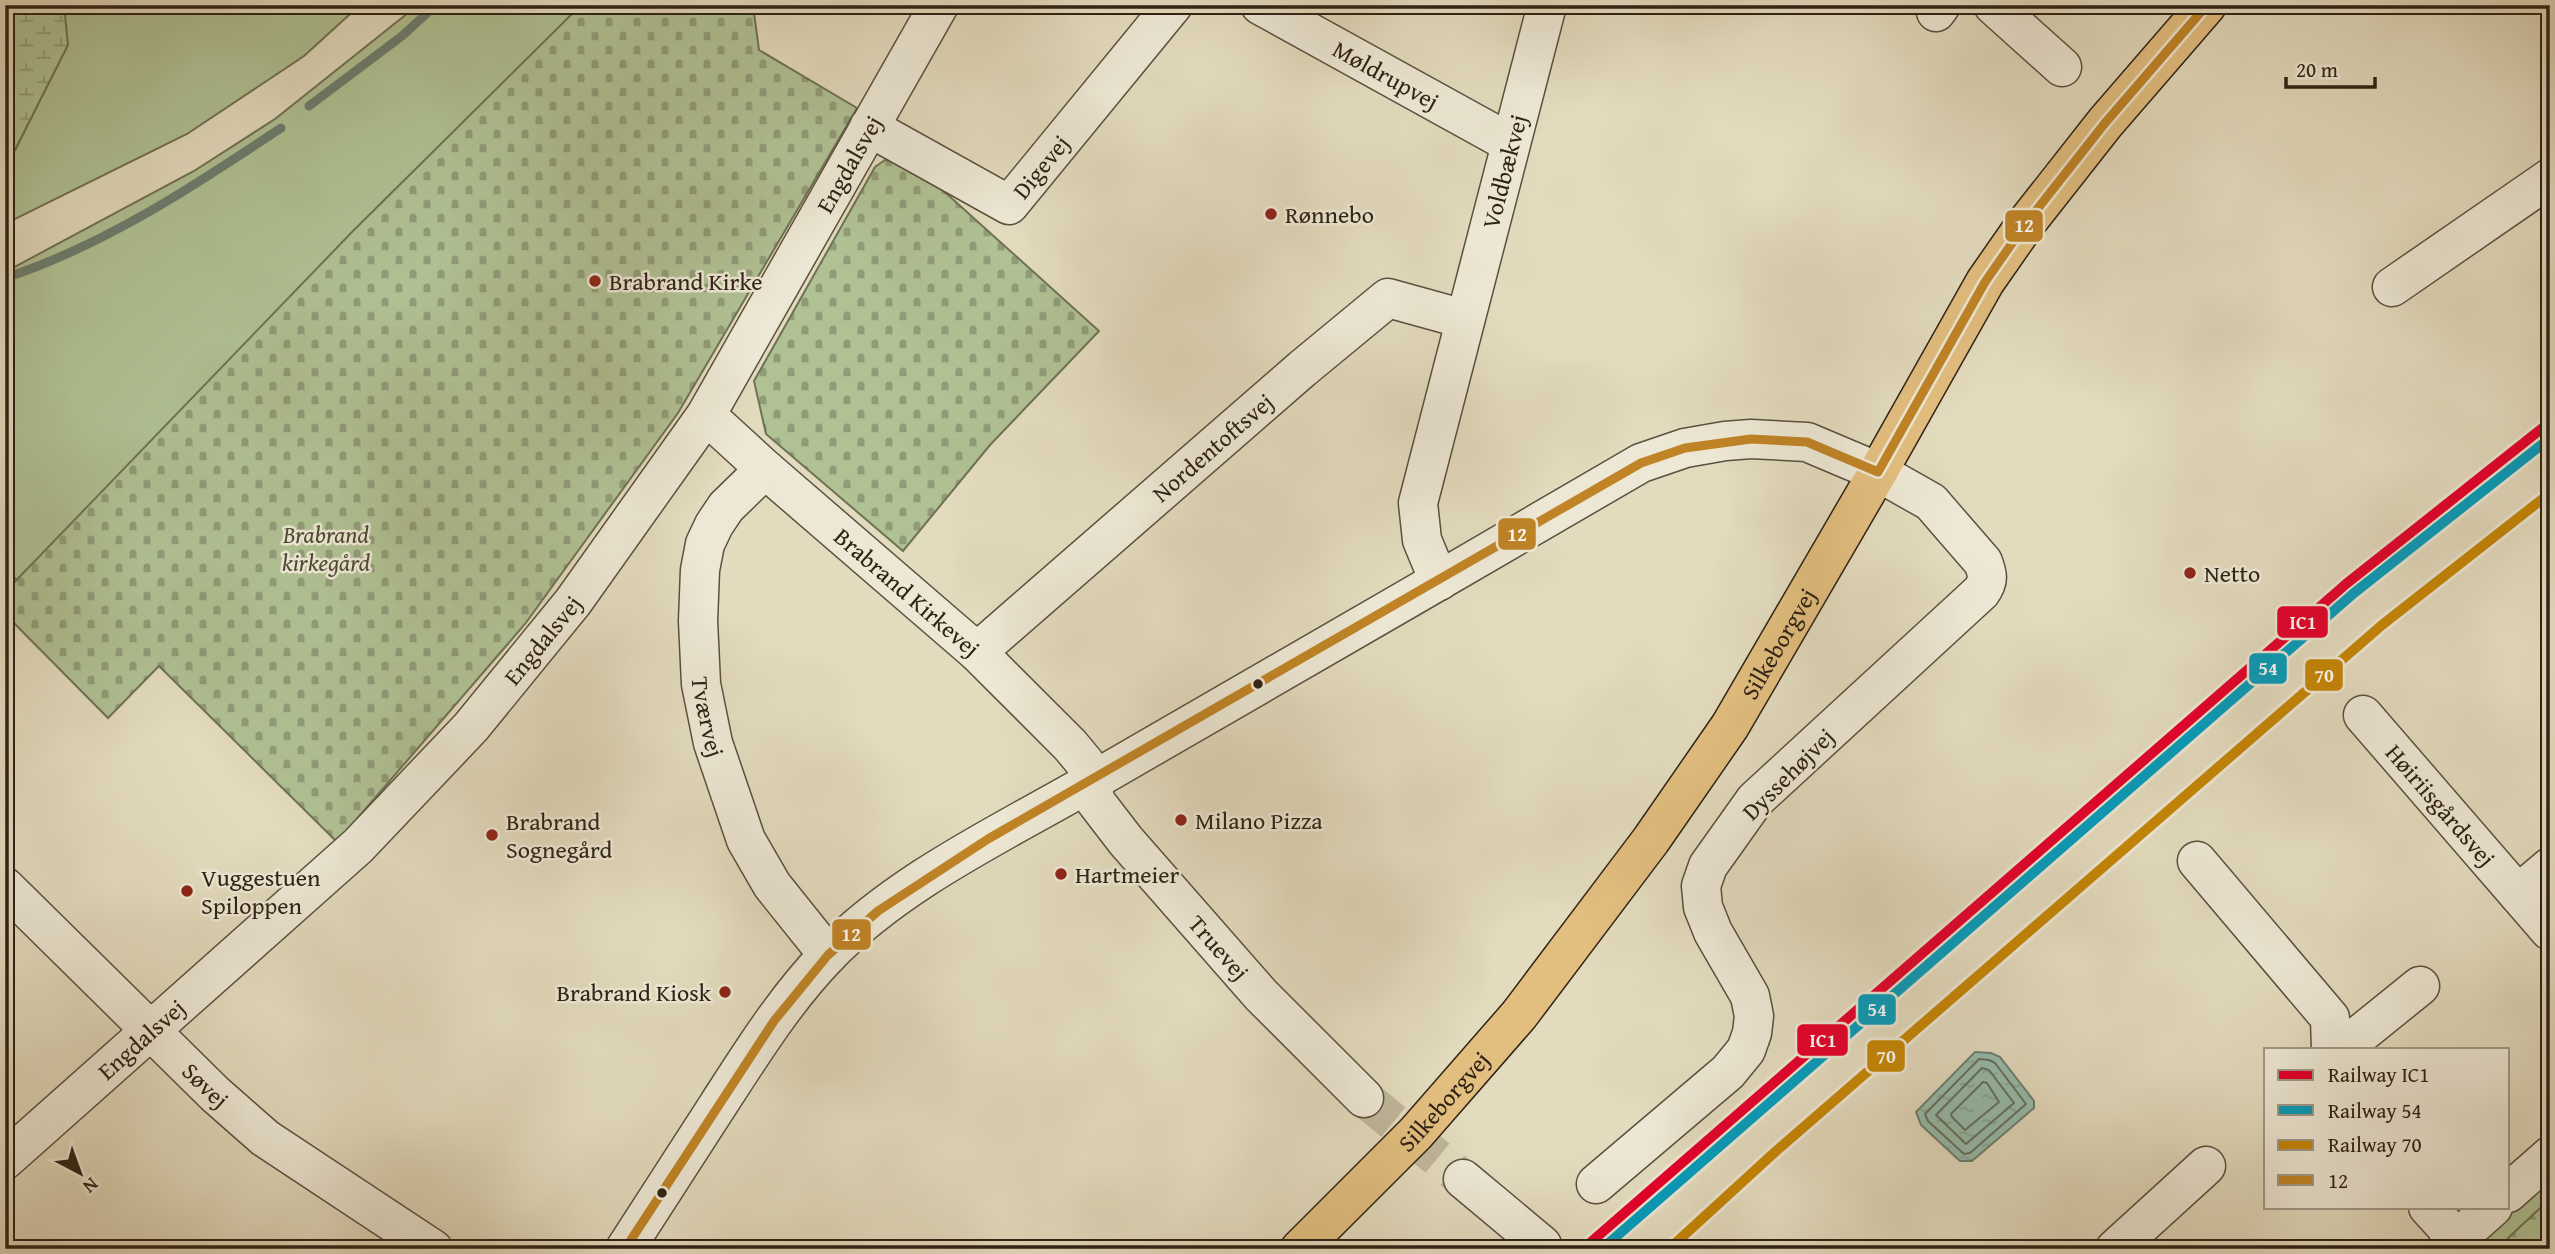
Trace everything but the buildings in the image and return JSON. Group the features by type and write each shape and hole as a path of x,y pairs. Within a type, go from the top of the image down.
{"main road":[{"name":"Silkeborgvej","path":"1300,1249 1465,1079 1573,945 1730,726 1985,282 2105,123 2207,5"}],"street":[{"name":"Engdalsvej","path":"5,1160 358,846 471,727 573,602 706,415 939,5"},
{"name":"Digevej","path":"869,127 1009,205 1173,5"},
{"name":"Møldrupvej","path":"1260,5 1510,143"},
{"name":"Voldbækvej","path":"1438,581 1422,540 1418,503 1547,5"},
{"path":"1993,5 2062,67"},
{"path":"2392,287 2550,178"},
{"name":"Nordentoftsvej","path":"977,652 1302,369 1388,298 1464,320"},
{"name":"Brabrand Kirkevej","path":"706,415 977,652 1070,745 1085,763 1090,782"},
{"path":"625,1249 774,1021 828,955 878,911 988,839 1641,463 1685,448 1751,439 1807,442 1878,472"},
{"name":"Tværvej","path":"765,469 726,508 713,525 705,544 700,570 698,621 701,684 713,743 747,840 772,885 828,955"},
{"name":"Dyssehøjvej","path":"1596,1184 1728,1072 1745,1050 1752,1032 1754,1016 1750,996 1713,932 1703,907 1701,886 1708,866 1755,800 1981,592 1987,582 1988,573 1983,562 1931,502 1878,472"},
{"name":"Høiriisgårdsvej","path":"2363,715 2550,931"},
{"name":"Truevej","path":"1090,782 1096,802 1207,935 1261,995 1364,1098"},
{"path":"2197,861 2330,1018 2331,1048"},
{"path":"2518,894 2550,867"},
{"name":"Søvej","path":"5,887 215,1094 265,1138 433,1249"},
{"path":"2343,1048 2420,986"},
{"path":"2510,1191 2550,1156"},
{"path":"2115,1249 2206,1166"},
{"path":"1464,1179 1542,1245"},
{"path":"2429,1208 2451,1244 2492,1208"}],"green space":[{"path":"5,5 64,5 68,45 15,150 5,156"},
{"path":"64,5 360,5 304,56 187,134 5,224 5,156 15,150 67,45"},
{"path":"418,5 581,5 17,580 5,569 5,272 194,171 275,119"},
{"name":"Brabrand kirkegård","path":"581,5 753,5 759,50 857,108 678,413 525,624 337,842 159,666 108,718 5,614 5,592 352,232"},
{"path":"885,160 904,163 937,185 1099,331 990,445 903,551 766,434 754,381 875,167"},
{"path":"2543,1177 2550,1184 2550,1249 2465,1249 2510,1208"},
{"path":"2550,1199 2550,1249 2518,1249 2508,1238"}],"water":[{"path":"1975,1052 1991,1053 2000,1057 2034,1101 2034,1108 1972,1161 1960,1161 1921,1125 1916,1112"}],"waterway":[{"path":"309,106 402,36 436,5"},
{"path":"5,278 78,249 148,212 281,128"}],"tunnel":[{"path":"1364,1098 1463,1179"}],"rail line":[{"name":"IC1","path":"1583,1249 2346,584 2550,422"},
{"name":"54","path":"1602,1249 2354,593 2550,438"},
{"name":"70","path":"1669,1249 1775,1152 2382,625 2550,493"}],"transit line":[{"name":"12","path":"1878,472 1985,282 2024,226 2105,123 2207,5"},
{"name":"12","path":"625,1249 774,1021 828,955 878,911 988,839 1641,463 1685,448 1751,439 1807,442 1878,472"}],"place":[{"name":"Rønnebo","path":"1271,214"},
{"name":"Brabrand Kirke","path":"595,281"},
{"name":"Netto","path":"2190,573"},
{"name":"Milano Pizza","path":"1181,820"},
{"name":"Brabrand Sognegård","path":"492,835"},
{"name":"Hartmeier","path":"1061,874"},
{"name":"Vuggestuen Spiloppen","path":"187,891"},
{"name":"Brabrand Kiosk","path":"725,992"}]}
